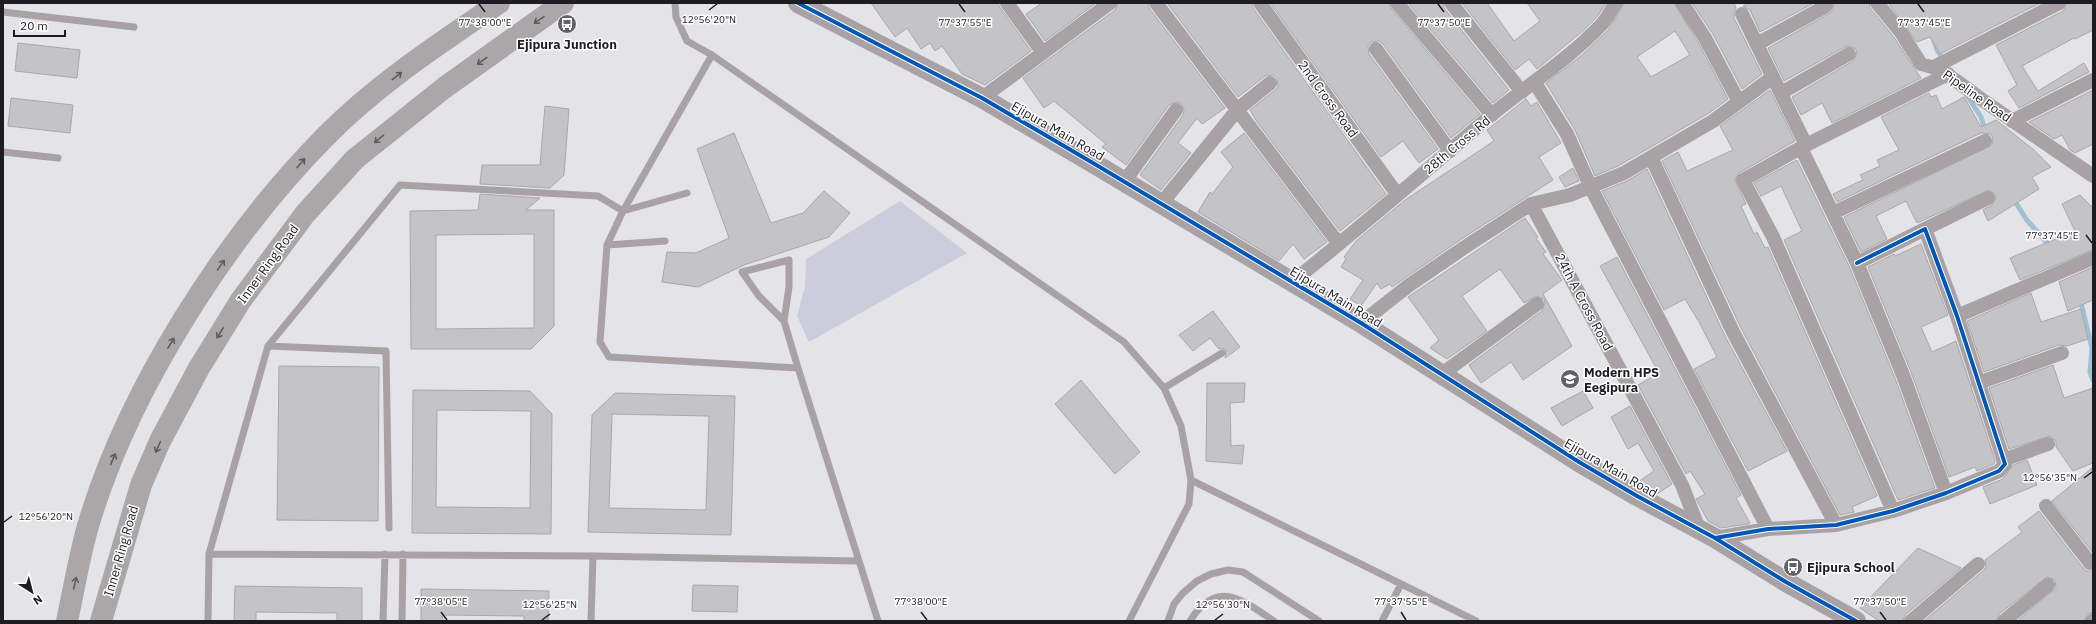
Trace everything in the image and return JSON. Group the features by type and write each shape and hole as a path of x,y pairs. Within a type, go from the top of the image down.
{"main road":[{"path":"66,621 88,526 126,426 162,359 203,291 248,226 326,135 360,104 423,55 499,3"},
{"name":"Inner Ring Road","path":"101,621 141,485 160,441 199,368 240,300 305,214 355,159 444,88 563,3"}],"street":[{"name":"Ejipura Main Road","path":"798,3 982,98 1361,323 1579,462 1707,534 1786,582 1856,621"},
{"path":"1007,3 1043,53"},
{"path":"982,98 1110,3"},
{"path":"1156,3 1238,109 1339,244"},
{"name":"2nd Cross Road","path":"1260,3 1397,194"},
{"path":"1451,3 1522,92"},
{"name":"28th Cross Rd","path":"1292,282 1492,115 1535,83 1579,46 1604,22 1616,3"},
{"path":"1682,3 1705,38 1739,102"},
{"name":"Pipeline Road","path":"1877,3 1900,31 1921,64 1934,67 1948,74 2012,121 2093,176"},
{"path":"1934,67 2059,3"},
{"path":"1402,5 1492,115"},
{"path":"1757,44 1826,6"},
{"path":"1742,14 1781,93 1833,213 1857,263 1903,375 1946,493"},
{"path":"1376,49 1450,151"},
{"path":"1781,93 1849,54"},
{"path":"1893,511 1773,237 1743,180 1804,147 1948,74"},
{"path":"1361,323 1452,256 1531,204 1591,188 1624,173 1714,121 1773,77"},
{"path":"2012,121 2093,80"},
{"path":"1161,204 1238,109 1270,83"},
{"path":"1535,83 1567,134 1591,188 1768,529"},
{"path":"1124,182 1176,110"},
{"path":"1833,213 1985,141"},
{"path":"1651,158 1733,332 1836,525"},
{"path":"1857,263 1988,198"},
{"name":"24th A Cross Road","path":"1531,204 1682,484 1707,534"},
{"path":"1707,534 1836,525 1893,511 1946,493 1999,471 2004,464 1957,316 1925,228"},
{"path":"1957,316 2093,258"},
{"path":"1442,374 1537,304"},
{"path":"1978,383 2062,353"},
{"path":"2003,460 2048,444"},
{"path":"2046,506 2092,564"},
{"path":"1911,621 1978,564"},
{"path":"2004,621 2048,586"}],"lane":[{"path":"675,3 676,17 687,41 712,55 1124,342 1164,388 1181,426 1191,480 1189,504 1129,621"},
{"path":"3,12 134,27"},
{"path":"712,55 623,211 607,245 600,342 609,357 798,368"},
{"path":"3,152 58,158"},
{"path":"208,621 209,554 268,346 400,185 598,196 623,211 688,193"},
{"path":"607,245 665,241"},
{"path":"784,321 759,296 742,272 789,260 789,287 784,321 878,621"},
{"path":"268,346 386,351 389,528"},
{"path":"1164,388 1222,353"},
{"path":"1191,480 1476,621"},
{"path":"209,554 594,556 858,561"},
{"path":"383,621 385,554"},
{"path":"402,621 403,554"},
{"path":"591,621 594,556"},
{"path":"1168,621 1174,604 1183,593 1197,581 1211,574 1228,570 1243,572 1318,621"},
{"path":"1382,621 1401,584"},
{"path":"1190,621 1198,610 1209,600 1222,595 1243,601 1274,621"}],"shaded area":[{"path":"900,201 967,253 809,342 797,316 805,287 806,259"}],"building":[{"path":"871,3 997,3 1031,51 985,85 962,74 942,46 935,51 930,43 921,49 907,28 895,37"},
{"path":"1042,3 1096,3 1045,41 1026,14"},
{"path":"1118,3 1148,3 1149,8 1225,108 1202,124 1197,118 1178,143 1191,153 1161,190 1140,175 1183,115 1184,110 1181,103 1176,102 1169,105 1126,165 1102,147 1106,144 1054,101 1044,108 1023,78 1115,10"},
{"path":"1167,3 1252,3 1253,8 1386,194 1340,231 1257,122 1250,110 1276,89 1278,86 1277,78 1273,75 1265,76 1238,97"},
{"path":"1270,3 1389,3 1391,8 1480,114 1451,138 1383,44 1379,41 1371,42 1368,46 1369,54 1438,149 1419,163 1403,141 1381,157"},
{"path":"1408,3 1443,3 1444,8 1509,90 1493,103"},
{"path":"1462,3 1487,3 1514,41 1540,21 1527,3 1606,3 1597,17 1584,30 1537,69 1529,59 1515,70"},
{"path":"1624,3 1674,3 1698,42 1728,99 1709,113 1620,165 1595,176 1575,130 1546,83 1582,55 1609,29","holes":["1675,31 1690,55 1651,77 1637,57"]},
{"path":"1692,3 1734,3 1736,8 1734,18 1762,74 1742,89 1713,34"},
{"path":"1749,3 1814,3 1760,32 1750,10 1743,6"},
{"path":"1834,3 1869,3 1870,8 1893,36 1921,78 1832,123 1822,103 1801,115 1792,97 1853,61 1857,54 1856,49 1849,46 1845,47 1784,81 1768,48 1830,13 1833,10"},
{"path":"1888,3 2040,3 1940,54 1930,37 1917,42"},
{"path":"2067,3 2093,3 2093,30 2075,39 2074,38 2022,66 2038,91 2084,63 2089,72 2019,108 2008,91 2017,85 1996,45 2063,11"},
{"path":"18,43 80,50 77,78 15,71"},
{"path":"1770,90 1795,141 1739,173 1735,180 1746,204 1741,206 1754,234 1757,232 1765,248 1768,247 1877,496 1852,507 1854,512 1840,515 1741,328 1662,161 1678,152 1687,171 1733,150 1720,126"},
{"path":"2093,90 2093,144 2075,153 2070,150 2062,135 2054,139 2029,122"},
{"path":"1929,93 1931,97 1936,95 1942,109 1964,97 1981,127 1996,120 2034,150 2051,167 2032,177 2039,189 1988,221 1983,210 1992,205 1996,198 1995,194 1989,190 1917,223 1906,201 1876,216 1887,239 1861,252 1844,217 1992,145 1993,138 1990,134 1981,133 1837,202 1833,194 1863,180 1860,175 1880,166 1877,160 1899,150 1881,117"},
{"path":"11,98 73,105 70,133 8,126"},
{"path":"1526,99 1531,106 1537,102 1561,143 1539,157 1553,180 1460,240 1392,287 1390,284 1381,289 1377,283 1361,306 1350,299 1363,280 1341,267 1346,259 1344,257 1356,241 1405,200 1494,141 1487,130"},
{"path":"545,106 569,109 564,175 550,188 480,184 482,165 540,165"},
{"path":"734,133 771,223 803,213 824,191 850,213 829,237 744,265 698,287 662,282 667,252 696,253 729,238 697,149"},
{"path":"1244,133 1327,242 1304,259 1293,244 1279,261 1198,212 1210,192 1212,194 1233,167 1221,152"},
{"path":"1797,160 1849,266 1895,378 1935,488 1898,500 1784,240 1802,231 1781,186 1761,196 1754,183"},
{"path":"1573,168 1579,181 1565,187 1559,177"},
{"path":"1647,169 1725,336 1787,451 1748,471 1694,369 1717,357 1699,322 1685,299 1664,310 1602,191 1627,181"},
{"path":"480,194 540,198 526,210 554,210 554,326 531,349 411,349 410,211 478,210","holes":["534,234 534,328 436,329 436,235"]},
{"path":"2080,195 2093,208 2093,250 2020,280 2010,258 2075,231 2062,204"},
{"path":"1525,218 1546,252 1543,254 1562,280 1543,294 1572,346 1523,380 1511,362 1481,383 1469,365 1542,311 1545,303 1544,299 1536,296 1524,303 1500,269 1462,296 1487,331 1447,359 1430,348 1439,340 1408,297"},
{"path":"1921,244 1948,315 1921,327 1932,352 1956,341 1995,460 1994,464 1977,471 1975,467 1949,477 1911,372 1868,267 1894,254 1895,256"},
{"path":"1617,257 1741,495 1736,498 1750,523 1748,524 1721,528 1708,521 1696,499 1705,494 1690,471 1686,474 1638,385 1659,373 1600,266"},
{"path":"2093,267 2093,300 2068,311 2059,282"},
{"path":"2031,293 2041,322 2081,309 2088,339 2067,346 2059,345 1984,372 1967,321"},
{"path":"1213,311 1240,347 1225,358 1226,350 1222,348 1219,349 1210,338 1193,351 1179,335"},
{"path":"2053,365 2064,398 2093,388 2093,463 2073,471 2056,447 2056,441 2050,436 2009,449 1989,388"},
{"path":"279,366 379,367 378,521 277,520"},
{"path":"1081,380 1140,452 1115,474 1055,404"},
{"path":"1207,383 1245,383 1244,402 1230,403 1231,446 1244,445 1242,464 1206,461"},
{"path":"413,390 530,391 552,414 551,534 412,533","holes":["437,410 531,411 530,508 436,507"]},
{"path":"1583,391 1593,408 1562,426 1551,408"},
{"path":"615,393 735,396 731,535 588,532 592,415","holes":["612,414 709,416 706,510 609,508"]},
{"path":"1630,406 1672,484 1657,494 1638,482 1654,471 1638,443 1628,449 1611,417"},
{"path":"2027,460 2037,485 1990,504 1983,487 2003,479 2013,465"},
{"path":"2093,467 2093,553 2052,501"},
{"path":"2039,511 2083,568 2087,571 2093,571 2093,612 2087,614 2084,621 2017,621 2056,588 2055,580 2047,577 1999,614 1996,621 1924,621 1984,570 1986,566 1985,560 2022,532 2018,527"},
{"path":"1918,548 1961,568 1905,615 1903,621 1879,621 1860,608"},
{"path":"693,585 738,586 737,612 692,611"},
{"path":"235,586 362,588 362,621 337,621 337,613 256,612 256,621 234,621"},
{"path":"421,589 549,591 548,621 524,621 524,616 443,615 442,621 421,621"}],"waterway":[{"path":"1934,41 1937,50 1944,61"},
{"path":"1966,94 1981,117 1988,140"},
{"path":"2013,198 2026,219 2051,247"},
{"path":"2080,299 2092,348 2090,372 2093,380"}],"cycle path":[{"path":"798,3 982,98 1361,323 1579,462 1637,496 1715,538 1786,582 1856,621"},
{"path":"1715,538 1768,529 1836,525 1893,511 1946,493 1999,471 2005,464 1957,316 1925,229 1857,263"}],"place":[{"name":"Ejipura Junction","path":"567,24"},
{"name":"Modern HPS Eegipura","path":"1570,379"},
{"name":"Ejipura School","path":"1793,567"}]}
